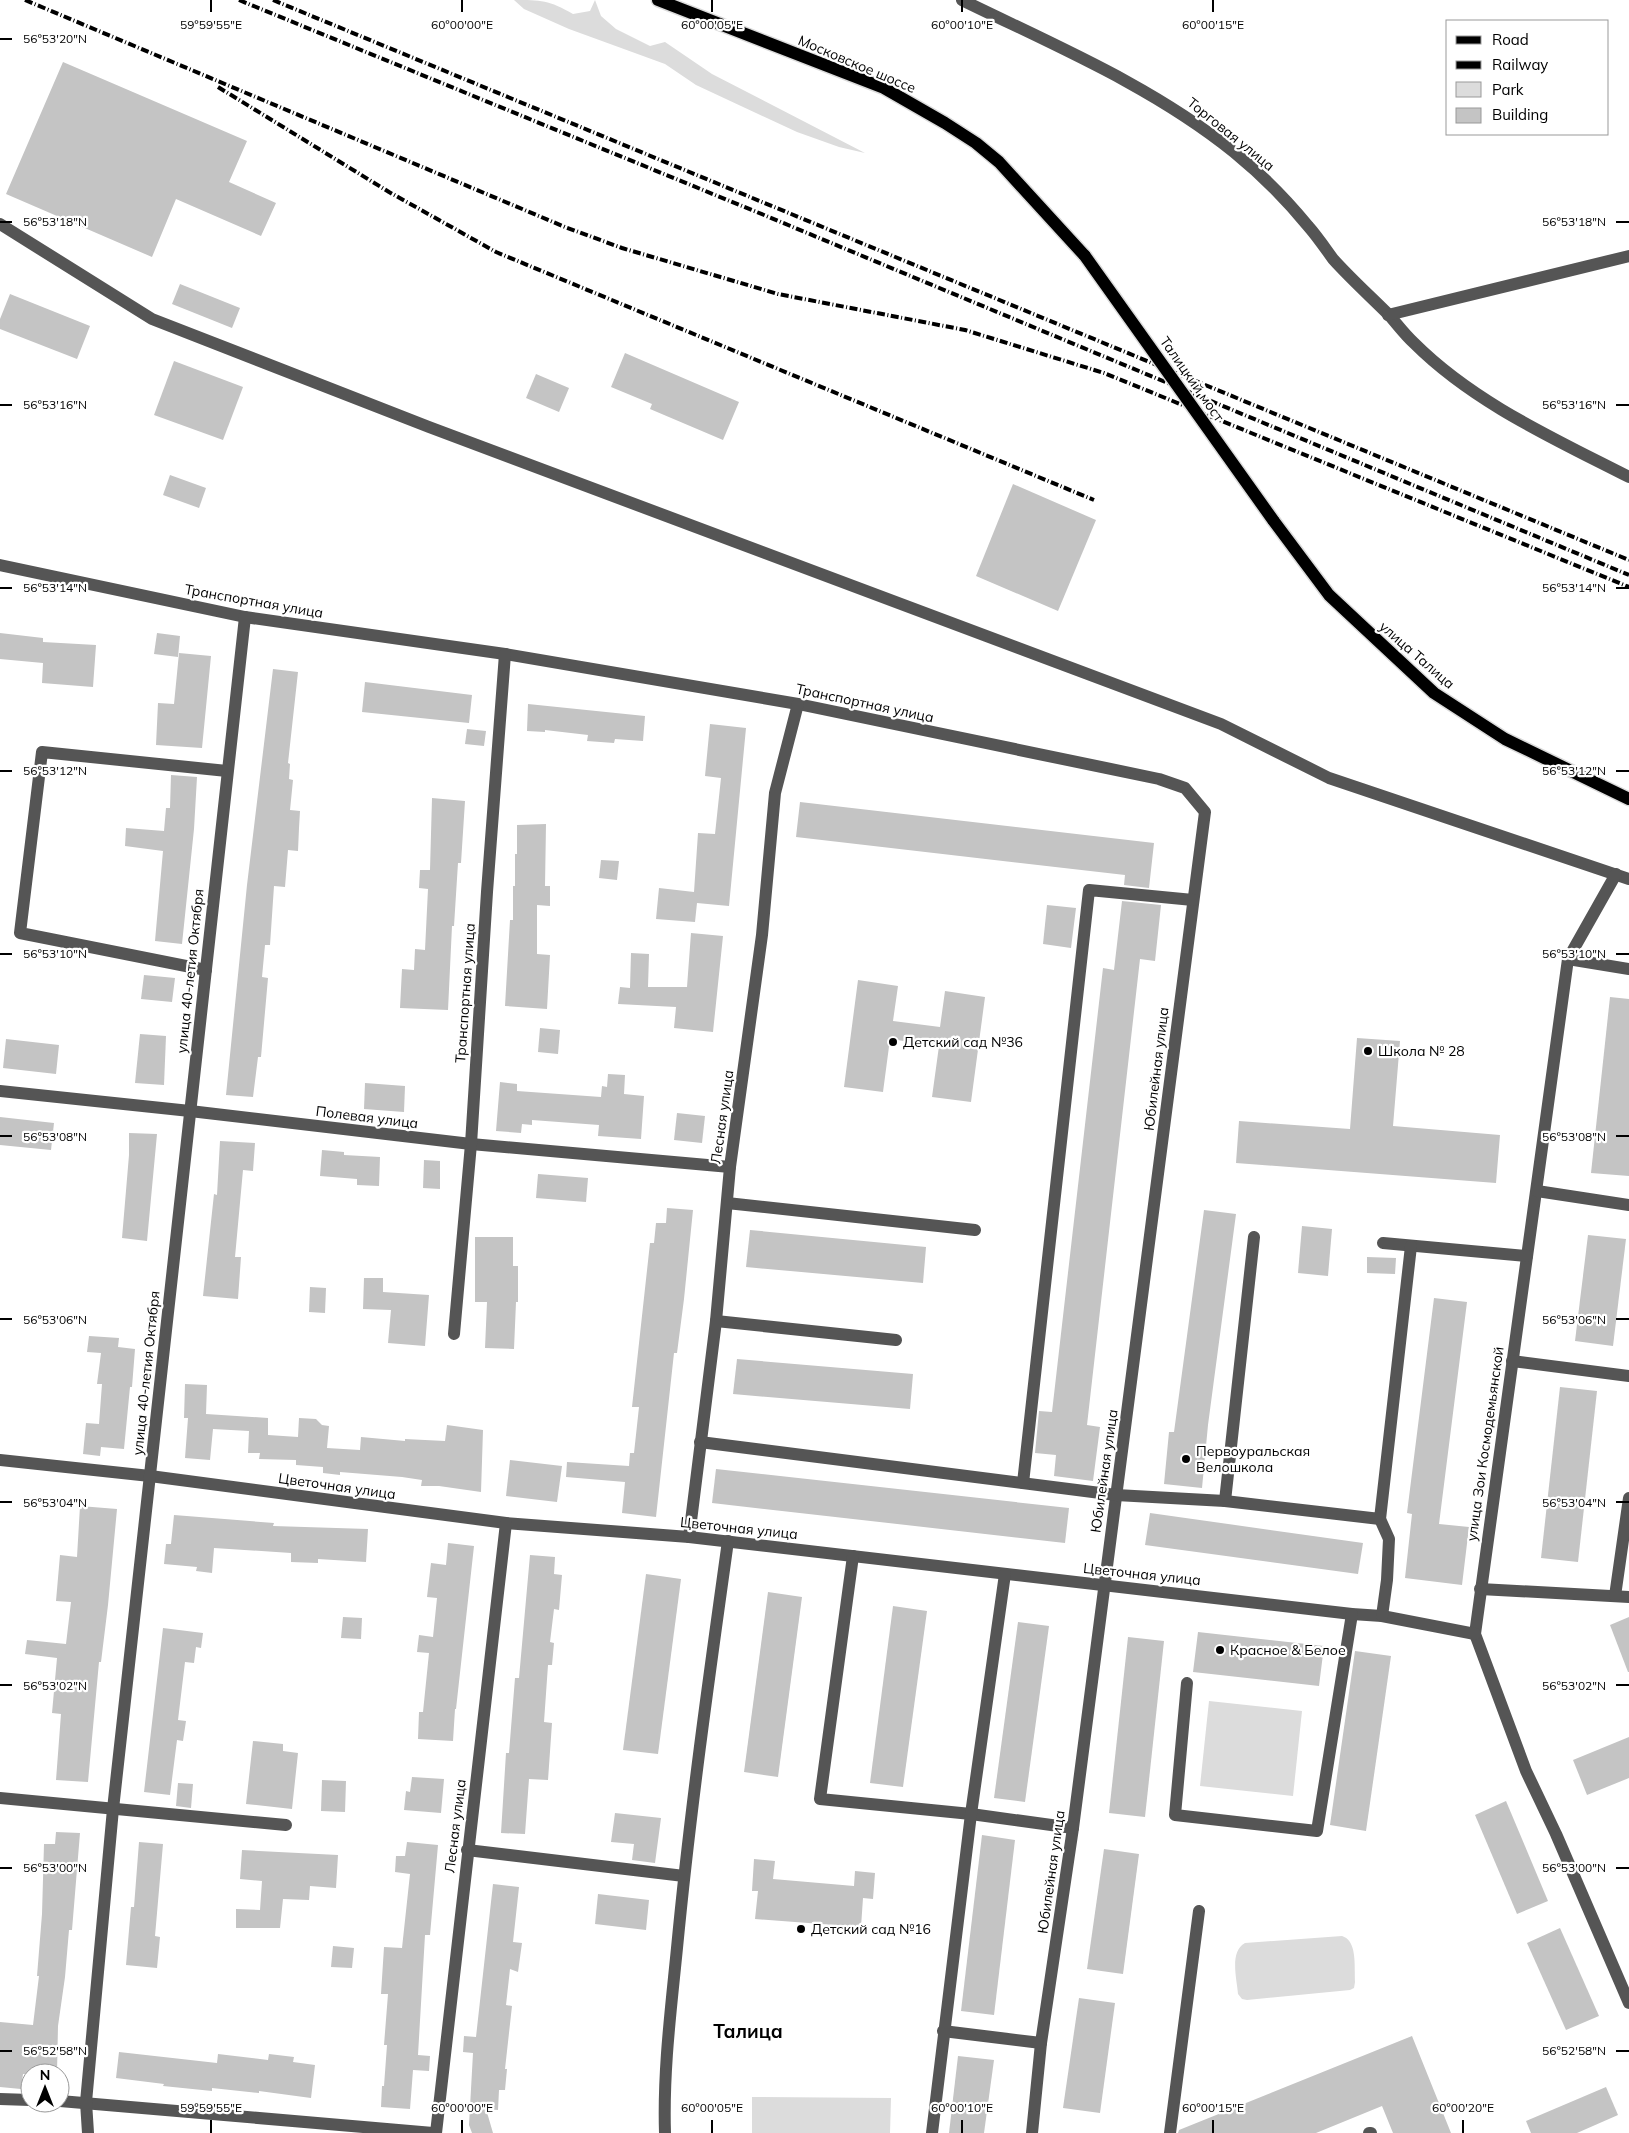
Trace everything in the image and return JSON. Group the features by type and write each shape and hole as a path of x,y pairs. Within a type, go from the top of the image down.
{"main road":[{"name":"Московское шоссе","path":"658,0 884,88 945,123 976,143 999,162 1085,256"},
{"name":"Талицкий мост","path":"1085,256 1273,520"},
{"name":"улица Талица","path":"1273,520 1328,595 1434,692 1505,739 1629,799"}],"street":[{"name":"Торговая улица","path":"962,0 1140,87 1209,132 1237,154 1280,195 1358,287 1388,315 1414,344 1454,378 1477,395 1568,446 1629,477"},
{"path":"0,224 152,319 429,428 1221,724 1330,778 1629,879"},
{"path":"1388,315 1629,256"},
{"name":"Транспортная улица","path":"0,565 245,617 505,654 798,704 1159,780 1185,788 1205,812"},
{"name":"улица 40-летия Октября","path":"88,2133 86,2102 113,1809 245,617"},
{"name":"Транспортная улица","path":"454,1334 471,1144 505,654"},
{"name":"Лесная улица","path":"689,1537 716,1321 730,1167 762,935 775,793 798,704"},
{"path":"206,970 20,932 42,752 227,770"},
{"name":"Юбилейная улица","path":"1032,2133 1041,2043 1073,1828 1205,812"},
{"name":"улица Зои Космодемьянской","path":"1616,874 1568,959 1474,1634 1526,1771 1629,2003"},
{"path":"1023,1483 1089,890 1193,900"},
{"path":"1568,959 1629,969"},
{"name":"Полевая улица","path":"0,1092 190,1111 471,1144 730,1167"},
{"path":"1537,1191 1629,1205"},
{"path":"727,1203 975,1230"},
{"path":"1225,1501 1254,1237"},
{"path":"1383,1243 1527,1256"},
{"path":"1382,1616 1388,1580 1389,1539 1380,1519 1411,1246"},
{"path":"716,1321 896,1340"},
{"path":"1512,1361 1629,1376"},
{"path":"700,1442 1116,1495 1225,1501 1380,1519"},
{"name":"Цветочная улица","path":"0,1460 150,1476 506,1524 728,1541 1382,1616 1474,1634"},
{"path":"1615,1596 1629,1498"},
{"name":"Лесная улица","path":"434,2133 506,1524"},
{"path":"664,2133 669,2030 684,1876 695,1777 728,1541"},
{"path":"853,1556 820,1799 971,1814 1073,1828"},
{"path":"932,2133 971,1814 1005,1574"},
{"path":"1480,1589 1629,1597"},
{"path":"1187,1683 1175,1814 1317,1831 1352,1614"},
{"path":"0,1798 286,1825"},
{"path":"467,1850 684,1876"},
{"path":"1170,2133 1199,1911"},
{"path":"943,2032 1041,2043"},
{"path":"0,2098 20,2099"},
{"path":"70,2101 434,2133"}],"green space":[{"path":"514,0 545,2 573,14 590,11 595,0 601,16 616,29 650,46 665,42 712,74 865,153 839,147 797,132 696,85 665,64 569,29 524,9"},
{"path":"1209,1701 1302,1711 1293,1796 1200,1786"},
{"path":"1342,1936 1351,1943 1353,1949 1355,1963 1354,1988 1350,1990 1247,2000 1242,1999 1238,1994 1235,1959 1240,1947 1245,1943"},
{"path":"752,2097 891,2098 890,2133 752,2133"}],"building":[{"path":"63,62 247,141 229,182 276,203 261,236 176,199 152,257 6,194"},
{"path":"180,284 240,308 232,328 172,304"},
{"path":"10,294 90,326 77,359 0,329 0,319"},
{"path":"625,353 739,402 723,440 650,409 652,404 611,387"},
{"path":"174,361 243,387 223,440 154,415"},
{"path":"536,374 569,388 559,412 526,398"},
{"path":"170,475 206,488 199,508 163,495"},
{"path":"1013,484 1096,520 1058,611 976,576"},
{"path":"0,633 43,638 43,642 96,645 93,687 42,683 43,663 0,659"},
{"path":"157,633 180,636 178,657 154,654"},
{"path":"179,653 211,656 202,748 156,745 158,703 174,704"},
{"path":"273,669 298,672 288,763 290,764 289,779 293,780 290,810 300,811 298,851 288,850 285,887 274,886 270,945 265,945 262,977 268,978 261,1057 258,1057 253,1097 226,1095 247,885"},
{"path":"365,682 472,695 469,723 362,712"},
{"path":"528,704 645,716 643,741 615,739 614,743 587,741 588,735 545,730 545,732 527,731"},
{"path":"710,724 746,728 729,906 697,903 695,922 656,919 659,888 694,892 698,833 715,834 721,778 705,776"},
{"path":"467,729 486,731 484,746 465,744"},
{"path":"171,775 197,777 194,829 182,944 155,941 163,851 125,846 126,828 164,831 166,808 170,808"},
{"path":"432,798 465,801 461,863 458,863 454,926 452,926 448,1010 400,1008 402,969 414,970 415,949 425,950 428,889 419,888 420,870 430,870"},
{"path":"800,802 1154,843 1149,888 1124,885 1125,875 796,837"},
{"path":"546,824 545,886 550,886 550,906 537,905 537,954 550,955 547,1009 505,1006 510,920 513,920 517,825"},
{"path":"601,860 619,861 617,880 599,878"},
{"path":"1122,901 1161,905 1155,961 1140,959 1087,1425 1100,1427 1093,1481 1054,1476 1056,1455 1035,1453 1039,1411 1052,1412 1103,968 1114,970"},
{"path":"1047,905 1076,908 1071,948 1043,944"},
{"path":"691,933 723,936 713,1032 674,1028 676,1007 618,1004 620,987 630,988 631,953 649,954 648,987 687,987"},
{"path":"144,975 175,978 172,1002 141,999"},
{"path":"858,980 898,986 893,1021 940,1027 945,991 985,997 971,1102 932,1097 939,1046 890,1039 883,1092 844,1087"},
{"path":"1610,997 1629,999 1629,1176 1591,1173"},
{"path":"540,1028 560,1030 558,1054 538,1052"},
{"path":"140,1034 166,1036 164,1085 135,1083"},
{"path":"1357,1038 1400,1041 1393,1126 1500,1135 1496,1183 1236,1163 1239,1121 1350,1129"},
{"path":"6,1039 59,1045 56,1074 3,1068"},
{"path":"608,1074 625,1075 624,1094 644,1096 641,1139 598,1136 599,1125 532,1120 532,1125 522,1124 521,1133 496,1131 500,1082 517,1084 517,1091 601,1097 602,1086 607,1087"},
{"path":"365,1083 405,1086 404,1112 364,1109"},
{"path":"677,1113 705,1116 702,1143 674,1140"},
{"path":"0,1117 54,1123 51,1150 0,1145"},
{"path":"129,1133 157,1134 147,1241 122,1238"},
{"path":"220,1141 255,1143 253,1171 243,1170 235,1257 241,1257 238,1299 203,1296 214,1194 217,1195"},
{"path":"322,1150 344,1152 344,1155 380,1157 379,1186 357,1185 357,1179 320,1176"},
{"path":"424,1160 440,1161 440,1189 423,1188"},
{"path":"538,1174 588,1178 586,1202 536,1198"},
{"path":"667,1208 693,1210 677,1353 674,1353 656,1517 622,1513 625,1482 566,1477 567,1462 629,1466 630,1453 634,1453 639,1407 632,1407 650,1243 654,1243 656,1223 666,1223"},
{"path":"1204,1210 1236,1214 1208,1425 1202,1488 1164,1484 1169,1432 1174,1432"},
{"path":"1302,1226 1332,1229 1328,1276 1298,1273"},
{"path":"750,1230 926,1247 923,1283 746,1267"},
{"path":"1588,1235 1626,1239 1613,1346 1575,1341"},
{"path":"475,1237 513,1237 513,1266 518,1266 518,1302 516,1302 514,1349 485,1348 487,1302 475,1302"},
{"path":"1367,1257 1396,1258 1395,1274 1367,1273"},
{"path":"364,1278 383,1278 383,1292 429,1295 425,1346 388,1343 391,1310 363,1309"},
{"path":"310,1287 326,1288 325,1313 309,1312"},
{"path":"1434,1298 1467,1302 1439,1524 1469,1527 1462,1585 1405,1578 1412,1514 1407,1513"},
{"path":"89,1336 119,1338 118,1347 135,1349 124,1449 101,1447 100,1456 83,1454 86,1423 99,1424 102,1384 97,1384 101,1353 87,1352"},
{"path":"737,1359 913,1374 910,1409 733,1394"},
{"path":"185,1384 207,1385 206,1414 268,1418 268,1435 298,1437 299,1418 316,1419 322,1425 329,1426 327,1448 360,1450 361,1437 405,1441 405,1439 445,1441 447,1425 483,1430 481,1492 439,1486 421,1486 422,1480 402,1477 340,1472 340,1475 323,1473 323,1467 296,1465 296,1460 259,1459 260,1453 248,1453 249,1431 213,1429 210,1460 185,1458 188,1418 184,1418"},
{"path":"1560,1387 1597,1391 1578,1562 1541,1558"},
{"path":"510,1460 562,1466 557,1502 506,1496"},
{"path":"716,1469 1069,1508 1065,1543 712,1503"},
{"path":"80,1506 117,1509 108,1605 101,1662 99,1662 88,1782 56,1780 61,1714 52,1713 57,1658 25,1654 27,1640 66,1644 71,1602 56,1601 60,1555 77,1557"},
{"path":"1150,1513 1363,1543 1358,1574 1145,1545"},
{"path":"174,1515 274,1523 273,1526 368,1529 366,1562 318,1559 318,1563 291,1562 291,1553 214,1548 212,1573 196,1571 197,1567 164,1564 166,1544 171,1544"},
{"path":"448,1543 474,1546 453,1741 418,1739 419,1712 423,1712 429,1653 417,1652 419,1635 433,1637 437,1598 427,1597 431,1563 446,1565"},
{"path":"530,1555 555,1557 554,1574 562,1575 559,1610 554,1609 550,1642 554,1643 552,1665 548,1665 544,1722 552,1723 548,1780 529,1779 525,1834 501,1833 506,1753 509,1753 515,1678 519,1678"},
{"path":"646,1574 681,1579 658,1754 623,1750"},
{"path":"768,1592 802,1597 778,1777 744,1772"},
{"path":"893,1606 927,1611 903,1787 870,1783"},
{"path":"343,1617 362,1618 361,1639 341,1638"},
{"path":"1629,1617 1629,1672 1628,1672 1610,1625"},
{"path":"1018,1622 1049,1626 1025,1802 994,1798"},
{"path":"163,1628 203,1633 201,1648 196,1647 194,1663 185,1662 178,1720 186,1721 183,1741 177,1740 170,1795 144,1792"},
{"path":"1198,1632 1324,1646 1319,1686 1193,1672"},
{"path":"1128,1637 1164,1641 1145,1817 1109,1813"},
{"path":"1355,1651 1391,1656 1366,1831 1330,1825"},
{"path":"1629,1737 1629,1778 1587,1795 1573,1760"},
{"path":"253,1741 283,1744 283,1751 298,1753 292,1809 246,1804"},
{"path":"412,1777 444,1779 441,1813 404,1810 406,1791 410,1792"},
{"path":"322,1780 346,1781 345,1812 321,1811"},
{"path":"178,1783 193,1784 191,1808 176,1806"},
{"path":"1506,1801 1548,1901 1517,1914 1475,1815"},
{"path":"615,1813 661,1818 655,1863 632,1860 634,1844 611,1842"},
{"path":"56,1832 80,1833 72,1930 69,1930 58,2026 57,2063 20,2063 20,2089 0,2087 0,2022 33,2025 39,1976 37,1976 42,1914 44,1844 55,1844"},
{"path":"982,1835 1015,1840 994,2015 961,2011"},
{"path":"139,1842 163,1844 155,1936 160,1937 157,1968 126,1965 131,1907 134,1907"},
{"path":"407,1842 438,1845 430,1935 425,1935 418,2055 430,2056 429,2071 413,2070 410,2109 381,2107 387,2045 384,2045 388,1994 381,1994 384,1947 402,1948 410,1874 395,1872 396,1856 405,1856"},
{"path":"1104,1849 1139,1854 1123,1974 1087,1969"},
{"path":"242,1850 338,1855 336,1888 310,1886 309,1900 283,1899 280,1928 236,1928 236,1909 260,1910 262,1881 240,1879"},
{"path":"754,1859 775,1861 773,1879 854,1886 855,1871 875,1873 873,1899 863,1898 861,1927 755,1919 758,1891 752,1891"},
{"path":"493,1884 519,1887 513,1942 522,1943 518,1972 510,1969 506,2005 512,2006 505,2069 507,2069 505,2090 499,2090 498,2110 486,2109 493,2133 472,2133 469,2125 473,2053 463,2052 464,2036 476,2037"},
{"path":"598,1894 649,1900 646,1930 595,1924"},
{"path":"1560,1928 1599,2016 1566,2030 1527,1943"},
{"path":"333,1946 354,1948 352,1968 331,1967"},
{"path":"1079,1998 1115,2003 1100,2113 1063,2108"},
{"path":"1412,2036 1451,2133 1393,2133 1382,2106 1316,2133 1178,2133 1179,2130"},
{"path":"119,2052 217,2063 218,2054 268,2060 269,2054 294,2057 293,2062 315,2065 311,2098 259,2091 259,2093 212,2088 212,2091 163,2086 164,2084 116,2078"},
{"path":"958,2056 994,2060 984,2133 949,2133"},
{"path":"1606,2087 1618,2115 1577,2133 1531,2133 1526,2121"}],"railway":[{"path":"25,0 565,227 622,248 778,294 965,330 1104,373 1629,587"},
{"path":"239,0 764,215 1629,575"},
{"path":"273,0 1629,560"},
{"path":"218,87 389,192 496,252 1094,500"}],"place":[{"name":"Детский сад №36","path":"893,1042"},
{"name":"Школа № 28","path":"1368,1051"},
{"name":"Первоуральская Велошкола","path":"1186,1459"},
{"name":"Красное & Белое","path":"1220,1650"},
{"name":"Детский сад №16","path":"801,1929"}],"district":[{"name":"Талица","path":"748,2031"}]}
